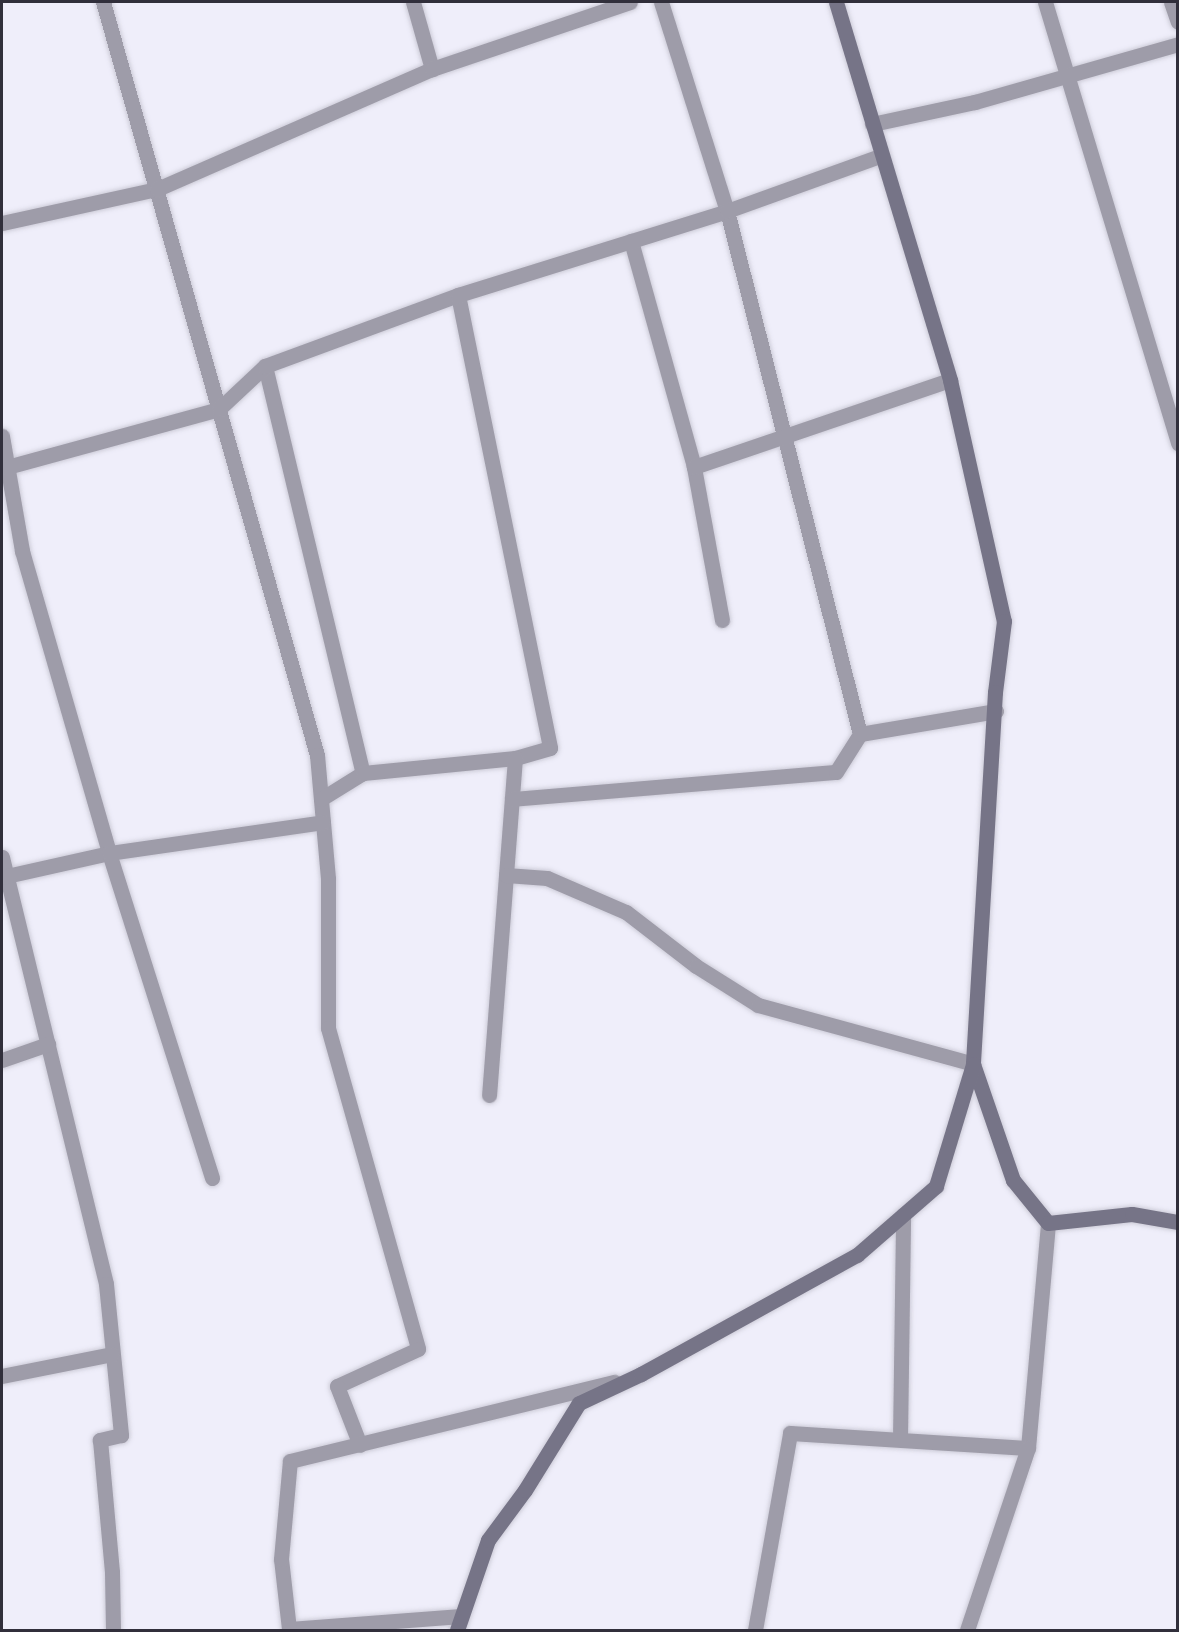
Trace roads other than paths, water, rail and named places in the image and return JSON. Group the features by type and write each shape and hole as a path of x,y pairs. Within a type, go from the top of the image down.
{"street":[{"path":"103,2 316,755 328,879 328,1028 418,1349 337,1386 360,1445"},
{"path":"413,2 432,69"},
{"path":"2,223 157,189 432,69 630,2"},
{"path":"512,799 836,772 860,734 727,211 661,2"},
{"path":"635,1377 290,1461 281,1559 289,1629 459,1623 488,1540 525,1490 579,1403 635,1377 857,1255 936,1186 973,1064 1004,621 950,380 880,156 836,2"},
{"path":"1045,2 1069,75 1178,443"},
{"path":"1171,2 1178,22"},
{"path":"872,124 975,102 1178,44"},
{"path":"7,467 219,409 265,366 458,295 727,211 880,156"},
{"path":"631,241 694,467 722,620"},
{"path":"321,799 363,773 515,758 550,748 458,295"},
{"path":"265,366 363,773"},
{"path":"694,467 784,433 950,380"},
{"path":"2,443 22,551 109,853 212,1178"},
{"path":"860,734 996,711"},
{"path":"489,1095 515,758"},
{"path":"4,876 109,853 322,822"},
{"path":"2,857 4,876 48,1044 106,1284 121,1435 100,1440 112,1572 113,1630"},
{"path":"506,875 547,878 626,912 696,966 758,1005 973,1064"},
{"path":"2,1060 48,1044"},
{"path":"967,1630 1028,1448 1048,1223 1013,1180 973,1064"},
{"path":"1048,1223 1132,1214 1178,1222"},
{"path":"900,1439 903,1215"},
{"path":"2,1376 112,1354"},
{"path":"754,1630 790,1432 1028,1448"}]}
